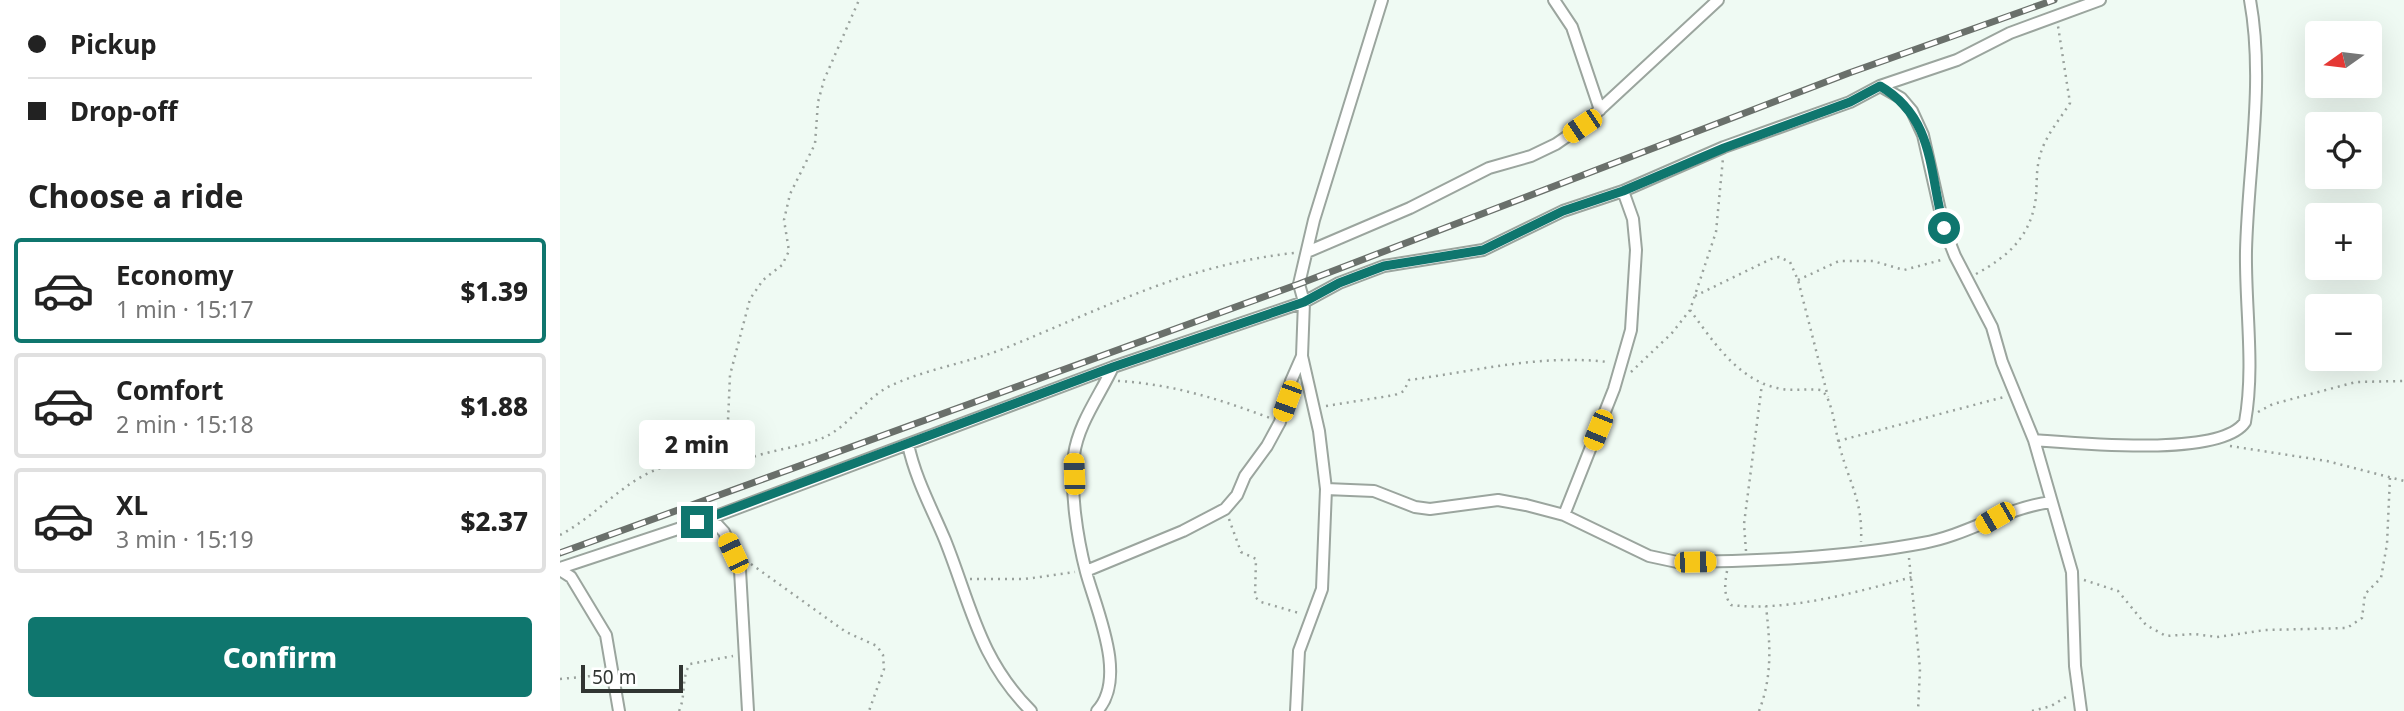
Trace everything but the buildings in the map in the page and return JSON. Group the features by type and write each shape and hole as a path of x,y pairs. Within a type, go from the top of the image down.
{"street":[{"path":"1296,711 1299,651 1322,589 1326,489 1319,431 1311,407 1302,356 1304,302 1299,285 1382,0"},
{"path":"1553,0 1572,27 1600,110"},
{"path":"1307,252 1410,208 1489,168 1531,156 1582,126 1718,0"},
{"path":"560,569 711,518 1113,367 1304,302 1339,283 1384,266 1483,250 1563,211 1623,191 1724,148 1850,102 1880,86 1957,60 2010,33 2100,0"},
{"path":"2034,440 2121,445 2210,440 2230,436 2240,429 2246,418 2249,344 2246,250 2256,99 2250,0"},
{"path":"1880,86 1901,98 1912,111 1923,135 1932,163 1936,198 1955,256 1992,327 2014,394 2034,440 2050,502 2073,572 2076,683 2081,711"},
{"path":"1564,516 1614,389 1631,330 1636,250 1633,219 1623,191"},
{"path":"1086,571 1183,531 1225,509 1237,495 1245,476 1267,446 1280,422 1291,381 1302,356"},
{"path":"1097,711 1102,706 1111,677 1107,643 1086,571 1075,491 1074,457 1077,439 1113,367"},
{"path":"908,444 935,524 943,536 989,659 1013,693 1031,711"},
{"path":"1326,489 1374,491 1415,507 1430,509 1498,500 1564,516 1649,556 1677,562 1860,553 1952,536 2012,510 2050,502"},
{"path":"711,518 724,532 740,570 748,711"},
{"path":"560,569 571,577 606,635 619,711"}],"path":[{"path":"706,463 728,421 730,375 750,299 763,280 782,265 789,251 783,220 790,194 815,144 818,102 824,80 850,27 859,0"},
{"path":"1967,278 1997,263 2018,245 2031,223 2039,160 2045,141 2070,103 2056,18"},
{"path":"1614,389 1672,333 1690,310 1717,232 1724,148"},
{"path":"560,535 596,514 632,481 648,472 670,465 732,465 773,449 824,437 838,429 890,386 1001,349 1137,291 1222,264 1307,252"},
{"path":"1798,280 1839,261 1873,261 1903,270 1955,256"},
{"path":"1695,296 1779,257 1790,262 1798,280 1838,441 1858,496 1862,519 1860,553"},
{"path":"1690,310 1721,352 1745,374 1778,389 1821,390 1829,400"},
{"path":"1311,407 1338,406 1395,395 1404,391 1409,380 1489,366 1579,359 1622,364"},
{"path":"1107,381 1159,384 1198,392 1280,422"},
{"path":"2246,418 2273,404 2335,390 2356,382 2404,381"},
{"path":"1746,560 1744,524 1762,384"},
{"path":"1838,441 2014,394"},
{"path":"2210,440 2265,453 2328,461 2404,481"},
{"path":"2073,572 2081,579 2118,591 2146,625 2166,636 2194,634 2217,637 2265,629 2347,628 2362,618 2365,594 2381,578 2387,544 2390,477"},
{"path":"1225,509 1241,552 1256,559 1255,597 1261,602 1290,608 1310,620"},
{"path":"1908,545 1920,668 1918,711"},
{"path":"733,553 846,632 877,646 883,654 884,669 869,711"},
{"path":"1729,561 1724,593 1731,605 1766,606 1845,596 1912,577"},
{"path":"960,579 1025,579 1086,571"},
{"path":"1759,711 1767,690 1770,663 1766,606"},
{"path":"679,711 684,701 685,673 690,664 743,653"},
{"path":"560,679 612,674"},
{"path":"2032,711 2063,699 2076,683"}],"railway":[{"path":"560,553 1299,284 1849,73 2054,0"}],"route":[{"path":"697,522 1113,367 1304,302 1339,283 1384,266 1425,257 1483,250 1563,211 1623,191 1724,148 1850,102 1880,86 1901,98 1912,111 1923,135 1932,163 1936,198 1944,228"}]}
